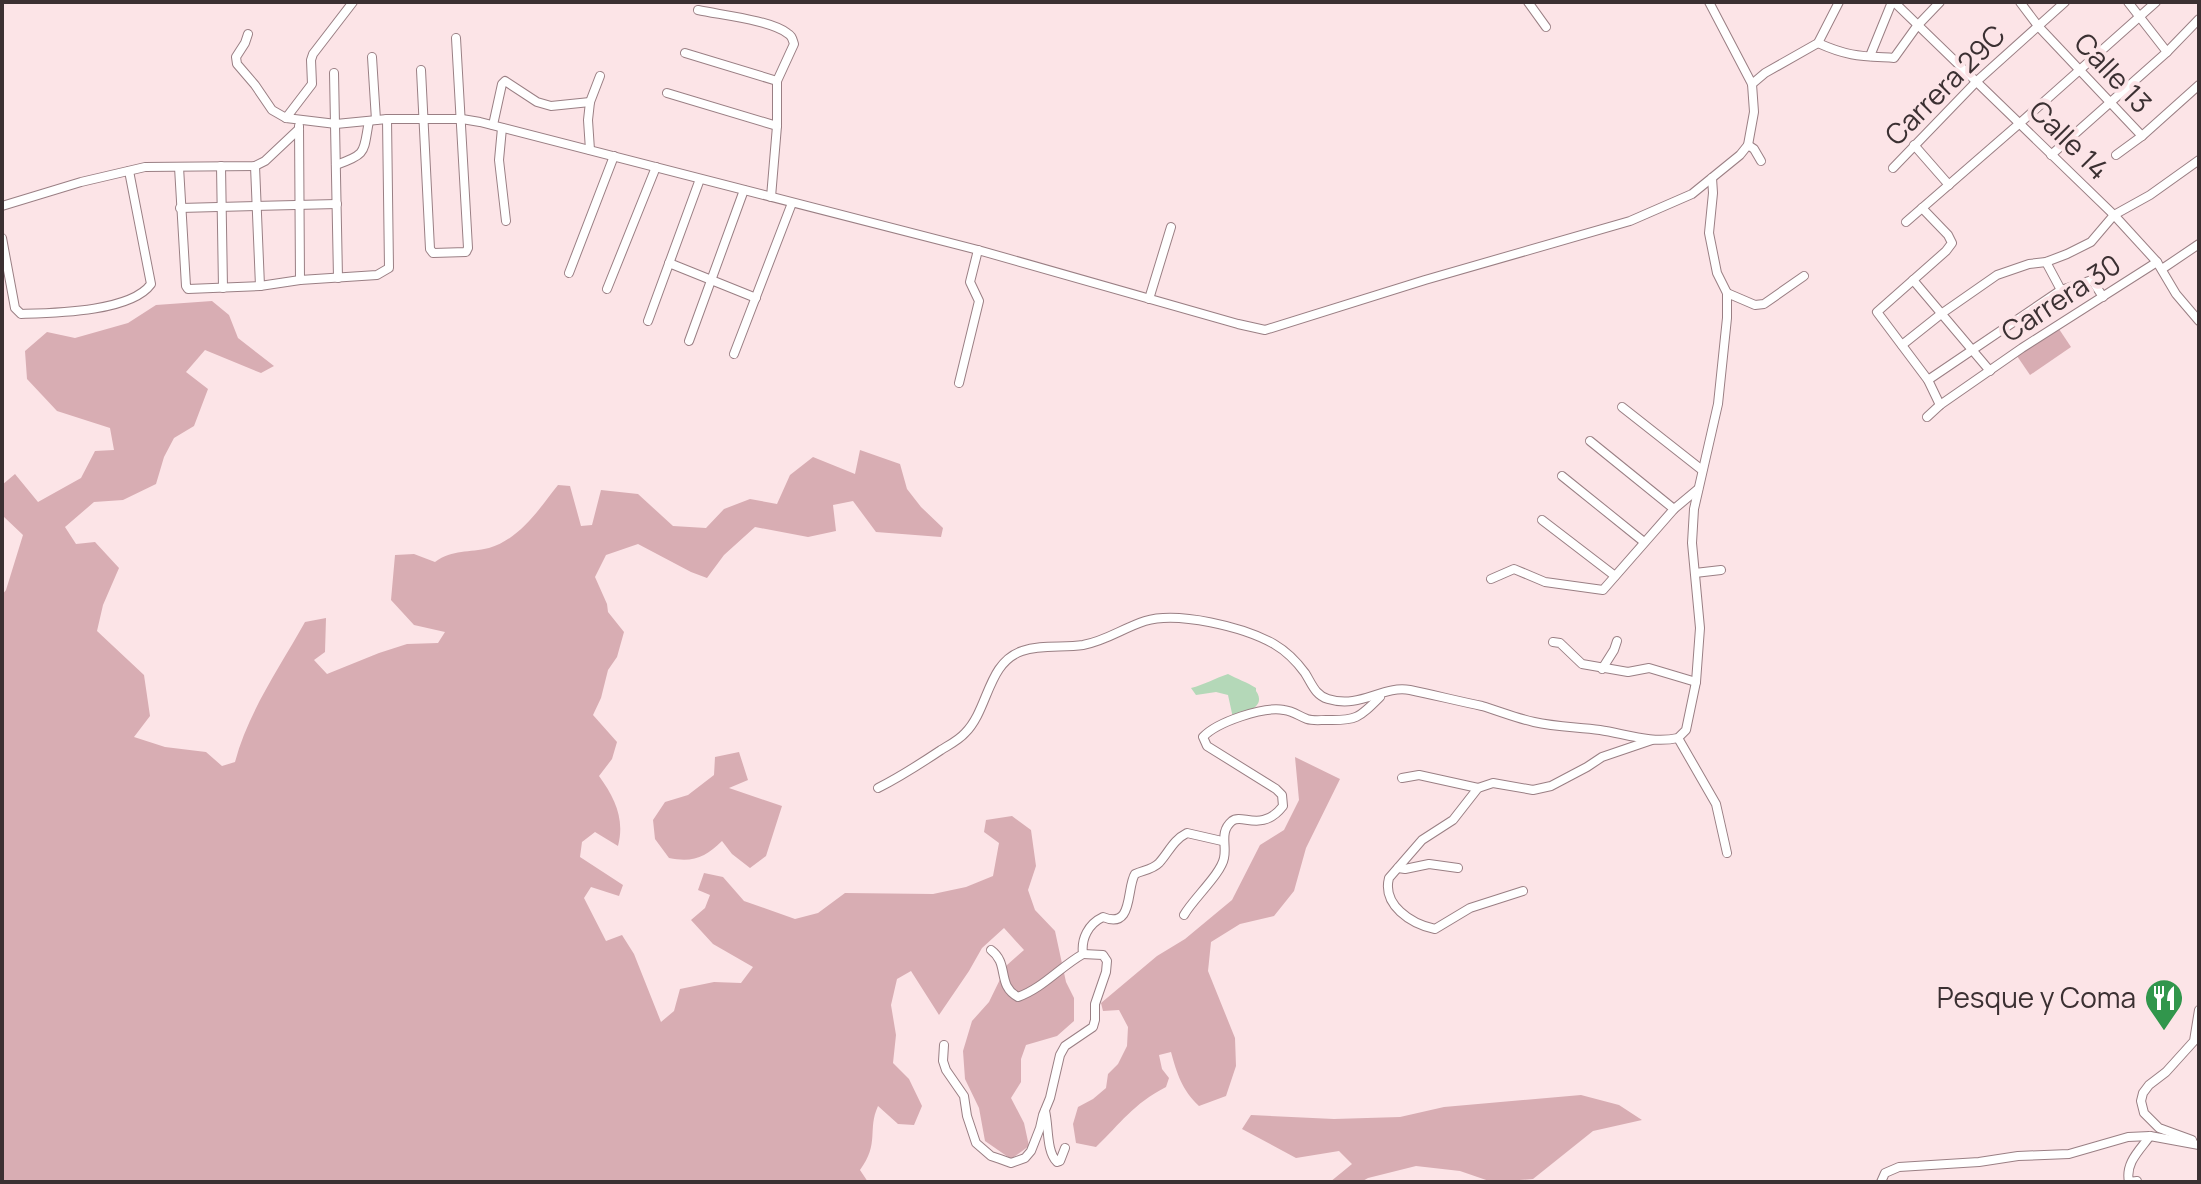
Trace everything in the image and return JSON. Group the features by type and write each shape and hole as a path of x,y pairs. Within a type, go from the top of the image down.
{"street":[{"path":"286,118 312,84 313,54 353,2"},
{"path":"1528,2 1546,27"},
{"path":"248,34 236,57 237,64 272,110 299,125 387,119 462,119 498,126 978,250 1265,330 1630,221 1692,194 1748,145 1754,112 1752,84 1709,2"},
{"path":"1752,84 1765,73 1818,43 1839,2"},
{"path":"1870,56 1893,2"},
{"name":"Calle 14","path":"1893,2 2114,215 2159,266 2176,294 2199,321"},
{"path":"1818,43 1860,57 1894,58 1917,26 1940,2"},
{"name":"Carrera 29C","path":"1893,168 1977,81 2065,2"},
{"path":"2128,2 2167,52"},
{"path":"1906,222 2156,2"},
{"name":"Calle 13","path":"2020,4 2142,136"},
{"path":"698,10 771,25 788,33 794,44 777,81 771,197"},
{"path":"2051,155 2167,52 2199,19"},
{"path":"421,70 430,249 433,253 466,252 456,38"},
{"path":"685,53 777,81"},
{"path":"336,165 360,157 363,152 372,120 372,57"},
{"path":"334,73 338,278"},
{"path":"590,150 590,102 600,76"},
{"path":"506,221 498,126 502,84 505,81 537,102 551,106 590,102"},
{"path":"2116,155 2199,85"},
{"path":"667,93 777,126"},
{"path":"179,167 188,289 377,275 389,268 387,119"},
{"path":"2,206 145,167 255,166 265,161 299,125"},
{"path":"299,125 300,280"},
{"path":"1748,145 1761,161"},
{"path":"1914,145 1949,185"},
{"path":"569,273 614,156"},
{"path":"1902,345 1997,275 2029,264 2046,262 2091,242 2114,215 2150,195 2199,160"},
{"path":"221,166 223,288"},
{"path":"255,166 260,286"},
{"path":"607,289 656,167"},
{"path":"2,238 15,308 21,314 63,313 130,301 151,284 129,171"},
{"path":"878,788 906,774 965,734 976,719 994,677 1005,661 1019,651 1101,641 1146,621 1165,617 1187,618 1253,635 1275,645 1292,658 1315,692 1326,699 1347,702 1369,699 1396,688 1482,706 1533,722 1653,740 1678,738 1686,730 1696,682 1700,628 1692,543 1698,489 1718,404 1727,318 1727,293 1717,273 1709,233 1712,178"},
{"path":"648,321 700,179"},
{"path":"689,341 744,190"},
{"path":"734,354 792,203"},
{"path":"180,208 337,204"},
{"path":"1922,208 1952,243 1877,312 1928,380 1940,405"},
{"path":"1149,299 1171,227"},
{"name":"Carrera 30","path":"1927,417 1940,405 2103,297 2199,244"},
{"path":"959,383 979,301 970,282 978,250"},
{"path":"2046,262 2061,290"},
{"path":"669,263 756,298"},
{"path":"1727,293 1755,305 1764,304 1804,276"},
{"path":"1913,280 1990,371"},
{"path":"1928,380 2061,290 2092,280 2103,297"},
{"path":"1622,407 1702,470"},
{"path":"1590,441 1674,509"},
{"path":"1562,476 1644,542"},
{"path":"1491,579 1514,569 1545,582 1603,590 1674,509 1698,489"},
{"path":"1542,520 1615,576"},
{"path":"1695,573 1721,570"},
{"path":"1602,669 1617,641"},
{"path":"1553,642 1560,643 1582,664 1628,672 1649,668 1696,682"},
{"path":"1184,915 1220,867 1224,858 1222,841 1231,822 1236,819 1267,819 1283,806 1282,795 1276,789 1207,746 1203,737 1210,729 1266,710 1280,709 1309,720 1346,721 1357,718 1384,693"},
{"path":"1678,738 1716,804 1727,853"},
{"path":"1402,778 1419,775 1478,788 1493,783 1533,790 1551,786 1602,757 1653,740"},
{"path":"1478,788 1453,820 1422,840 1389,878 1388,895 1414,923 1435,929 1470,908 1523,891"},
{"path":"1083,954 1084,937 1090,928 1103,917 1110,920 1118,918 1127,910 1131,893 1129,883 1135,874 1151,869 1160,862 1178,838 1187,833 1222,841"},
{"path":"1398,868 1429,864 1458,868"},
{"path":"944,1045 943,1061 964,1096 976,1143 991,1156 1011,1163 1025,1158 1031,1151 1050,1098 1060,1055 1065,1046 1093,1027 1095,1004 1107,961 1103,955 1083,954 1041,986 1018,997 1007,989 1000,959 991,950"},
{"path":"2199,1010 2194,1041 2166,1072 2149,1085 2141,1101 2144,1113 2159,1128 2199,1145"},
{"path":"1045,1110 1049,1147 1054,1160 1060,1161 1065,1148"},
{"path":"1881,1182 1885,1173 1899,1167 2069,1154 2128,1137 2150,1136 2199,1145"},
{"path":"2137,1181 2129,1182 2128,1167 2150,1136"}],"shaded area":[{"path":"212,301 229,315 238,338 274,366 261,373 205,350 186,372 208,389 194,426 174,438 156,484 123,500 94,502 65,527 76,544 95,542 119,568 103,605 97,631 144,675 150,716 134,737 165,747 206,752 222,766 235,762 256,708 305,622 326,618 325,652 314,660 327,674 407,644 438,643 445,632 414,625 391,600 395,555 414,554 435,562 455,553 500,544 528,522 558,485 570,486 581,526 592,525 601,490 638,494 673,526 706,528 724,509 750,499 777,504 790,475 813,457 855,474 860,450 900,464 907,489 943,528 941,537 876,532 853,501 833,505 836,531 808,537 755,527 724,555 707,578 638,544 606,555 595,577 608,612 624,632 593,715 617,742 612,759 599,776 617,809 620,836 618,846 595,832 582,842 580,857 623,885 619,896 591,887 584,898 606,941 622,935 634,954 661,1022 674,1011 680,989 714,982 741,983 753,967 713,944 691,920 705,908 710,895 698,890 704,873 723,877 744,901 795,919 818,913 845,893 933,894 966,887 993,876 999,843 984,832 986,820 1012,816 1031,830 1036,866 1028,890 1035,910 1055,931 1066,982 1074,998 1074,1021 1057,1036 1026,1045 1021,1059 1021,1082 1011,1098 1024,1123 1029,1146 1011,1159 985,1141 979,1108 965,1079 963,1051 972,1021 989,1002 1007,965 1024,950 1004,928 982,948 939,1015 911,971 897,979 891,1005 896,1035 893,1063 909,1079 922,1106 914,1125 898,1124 878,1106 870,1152 860,1170 868,1182 2,1182 2,595 23,535 3,516 2,485 15,474 38,502 81,478 95,451 114,450 110,428 57,411 27,379 25,351 47,332 75,338 128,323 156,305"},
{"path":"2059,329 2071,347 2030,375 2017,356"},
{"path":"1228,674 1256,688 1259,697 1254,708 1233,718 1228,695 1216,692 1196,695 1191,688"},
{"path":"739,752 748,780 729,788 782,806 766,856 750,868 732,854 722,841 698,857 685,860 669,858 655,839 653,820 665,802 688,795 714,775 715,757"},
{"path":"1295,757 1340,779 1306,848 1294,891 1274,916 1240,924 1211,942 1208,971 1235,1038 1236,1066 1226,1096 1199,1106 1181,1081 1171,1052 1159,1055 1162,1069 1169,1078 1166,1087 1136,1107 1096,1147 1076,1143 1073,1124 1078,1107 1106,1088 1108,1074 1118,1064 1127,1046 1128,1027 1119,1010 1103,1011 1101,1003 1232,900 1260,845 1284,830 1299,800"},
{"path":"1581,1095 1619,1105 1642,1120 1593,1131 1533,1179 1492,1182 1460,1171 1416,1166 1361,1182 1330,1182 1352,1164 1339,1151 1296,1158 1242,1129 1251,1115 1334,1119 1400,1117 1444,1107"}],"place":[{"name":"Pesque y Coma","path":"2164,1032"}]}
